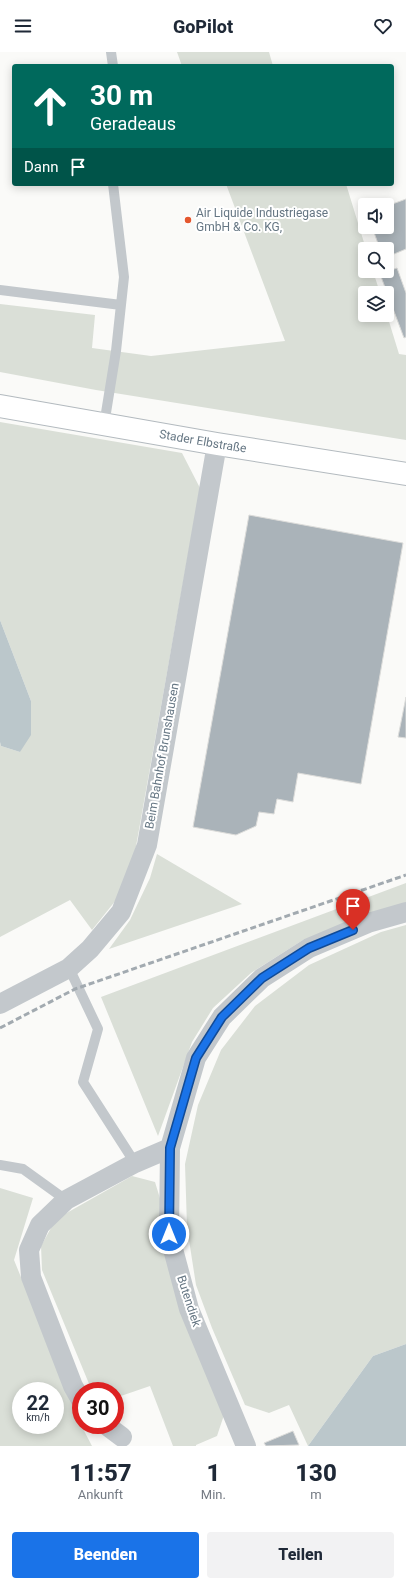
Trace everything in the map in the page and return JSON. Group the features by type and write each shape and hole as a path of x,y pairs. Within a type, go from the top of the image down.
{"street":[{"name":"Stader Elbstraße","path":"0,406 217,444 406,474"},
{"name":"Beim Bahnhof Brunshausen","path":"0,1004 69,968 90,949 120,912 147,845 217,444"},
{"name":"Butendiek","path":"246,1446 189,1309 169,1234 170,1148 196,1058 222,1017 262,978 309,948 368,924 406,912"},
{"path":"72,1383 31,1277 29,1250 40,1225 66,1200 135,1163 170,1148"},
{"path":"118,1434 122,1437"}],"lane":[{"path":"111,52 113,64"},
{"path":"104,425 124,277 113,186"},
{"path":"0,290 121,305"},
{"path":"69,968 98,1029 83,1082 135,1163"},
{"path":"0,1165 24,1169 66,1200"}],"shaded area":[{"path":"177,52 269,52 272,64 181,64"},
{"path":"227,186 347,186 358,223 358,234 361,234 364,242 358,242 358,278 375,278 378,286 358,286 358,322 389,322 399,354 406,355 406,440 96,390 0,372 0,304 95,315 92,348 151,356 285,341"},
{"path":"0,422 182,453 200,488 135,852 116,900 92,930 70,900 0,937 0,742 1,746 20,752 31,701 0,620"},
{"path":"0,620 31,701 31,735 20,752 1,746 0,742"},
{"path":"157,854 242,904 109,949 130,920 150,878"},
{"path":"406,883 406,907 303,940 251,973 213,1008 192,1042 158,1136 101,997"},
{"path":"406,925 406,1344 373,1356 308,1446 289,1405 269,1413 245,1405 212,1328 196,1285 187,1227 185,1164 198,1105 221,1050 255,1006 309,965 381,932"},
{"path":"132,1176 155,1182 225,1412 217,1436 196,1446 173,1446 150,1386 124,1395 124,1382 88,1382 42,1270 41,1246 56,1219"},
{"path":"0,1188 33,1198 14,1260 64,1382 12,1382 12,1434 64,1434 64,1383 72,1403 72,1434 86,1434 92,1446 0,1446"},
{"path":"406,1344 406,1446 308,1446 373,1356"}],"building":[{"path":"406,199 406,249 394,254 394,242 377,242 375,234 394,234 394,203"},
{"path":"397,268 406,293 406,337 404,338 394,311 394,286 384,286 382,278 394,278 394,269"},
{"path":"249,515 403,543 361,784 298,773 293,802 277,799 274,814 259,812 256,826 236,835 193,827"},
{"path":"406,697 406,738 398,737"},
{"path":"293,1431 299,1445 266,1446 264,1443"}],"railway":[{"path":"0,1028 75,989 406,875"}],"place":[{"name":"Air Liquide Industriegase GmbH & Co. KG,","path":"188,220"}],"route":[{"path":"169,1234 170,1148 196,1058 222,1017 262,978 309,948 353,930"}]}
